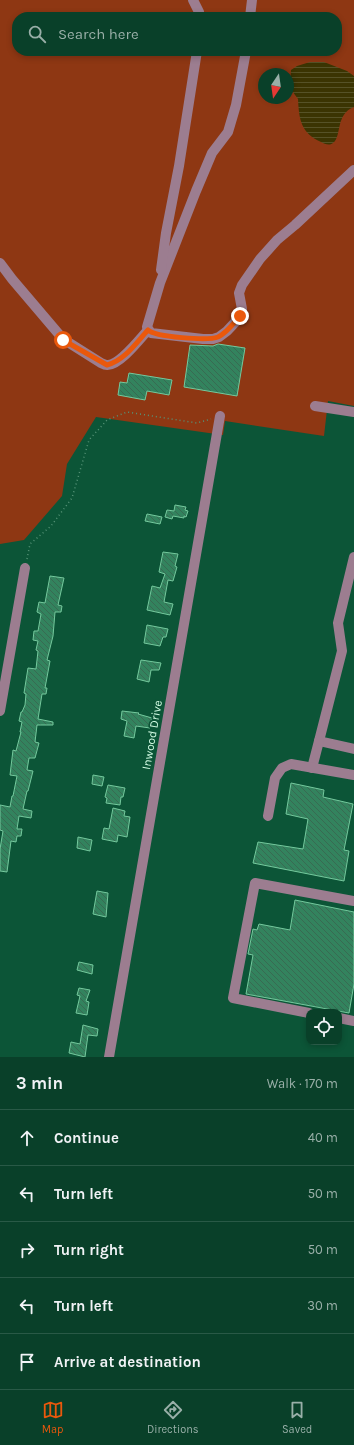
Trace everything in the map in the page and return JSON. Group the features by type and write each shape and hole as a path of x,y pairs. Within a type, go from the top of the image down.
{"street":[{"path":"192,0 199,12"},
{"path":"251,12 252,0"},
{"path":"163,275 161,270 166,233 179,166 196,56"},
{"path":"0,263 12,280 63,340 101,363 107,365 115,364 148,330 147,327 163,275 196,191 212,153 228,132 236,105 245,56"},
{"path":"148,330 151,333 161,335 203,339 213,339 227,332 240,316 242,310 239,293 240,289 245,279 260,259 277,240 354,170"},
{"path":"315,406 354,412"},
{"name":"Inwood Drive","path":"109,1057 220,416"},
{"path":"312,768 342,651 338,623 354,557"},
{"path":"0,711 25,568"},
{"path":"319,741 354,749"},
{"path":"268,816 275,778 282,768 291,764 354,775"},
{"path":"306,1011 234,998 255,883 354,901"},
{"path":"342,1019 354,1021"}],"path":[{"path":"25,568 30,544 51,526 72,498 88,440 107,420 127,412 198,423 220,416"}],"shaded area":[{"path":"0,0 354,0 354,406 328,401 324,436 225,421 223,435 96,417 67,464 62,496 24,540 0,544"},
{"path":"310,62 324,62 347,71 354,76 354,107 348,110 341,120 336,140 333,143 327,144 314,138 302,125 298,99 294,93 294,68"}],"building":[{"path":"218,344 245,348 237,396 184,387 190,345 213,346"},
{"path":"129,373 172,380 169,395 147,391 145,400 118,395 120,382 127,383"},
{"path":"175,505 186,507 185,510 188,511 186,517 173,516 172,519 165,517 167,510 174,511"},
{"path":"147,514 162,517 160,524 145,521"},
{"path":"163,552 178,554 175,566 177,567 173,581 168,580 164,602 173,604 170,615 147,610 152,586 160,588 165,574 159,572"},
{"path":"50,576 64,578 58,605 62,606 61,612 55,612 53,636 47,660 50,661 45,688 47,688 46,694 42,694 38,719 53,722 53,725 37,725 35,742 39,743 35,758 29,758 27,770 33,771 23,809 32,811 31,818 19,816 17,829 22,829 21,836 17,836 16,842 11,841 7,872 0,871 0,849 3,831 0,830 0,805 10,807 13,796 17,776 10,775 13,750 16,751 21,732 22,722 19,721 21,712 25,705 26,694 24,693 28,668 36,669 38,651 36,650 38,641 33,640 34,631 38,631 41,614 37,612 39,602 45,603"},
{"path":"147,625 168,629 166,637 163,637 160,646 144,643"},
{"path":"141,660 161,663 159,670 151,670 149,682 137,679"},
{"path":"122,711 139,713 138,714 152,718 150,728 136,726 134,738 124,736 127,721 121,719"},
{"path":"93,775 104,777 102,786 92,784"},
{"path":"291,783 324,790 323,797 353,804 344,850 349,851 344,881 253,863 258,842 303,849 308,819 286,814"},
{"path":"108,785 125,788 123,797 121,797 120,805 106,803 107,798 105,797"},
{"path":"113,808 125,811 124,816 130,817 127,837 118,835 117,842 102,839 104,828 109,829"},
{"path":"78,837 92,840 90,851 77,848"},
{"path":"97,891 108,893 106,917 93,914"},
{"path":"295,900 354,912 354,984 349,1013 342,1012 342,1009 327,1009 246,994 253,955 248,954 253,929 257,930 259,924 290,930"},
{"path":"79,962 93,965 92,974 77,970"},
{"path":"79,988 90,990 86,1001 89,1002 87,1015 76,1013 80,996 77,995"},
{"path":"83,1025 98,1029 97,1036 88,1035 85,1057 69,1053 71,1042 80,1044"}],"route":[{"path":"63,340 83,350 101,363 107,365 115,364 148,330 151,333 161,335 213,339 227,332 240,316"}]}
